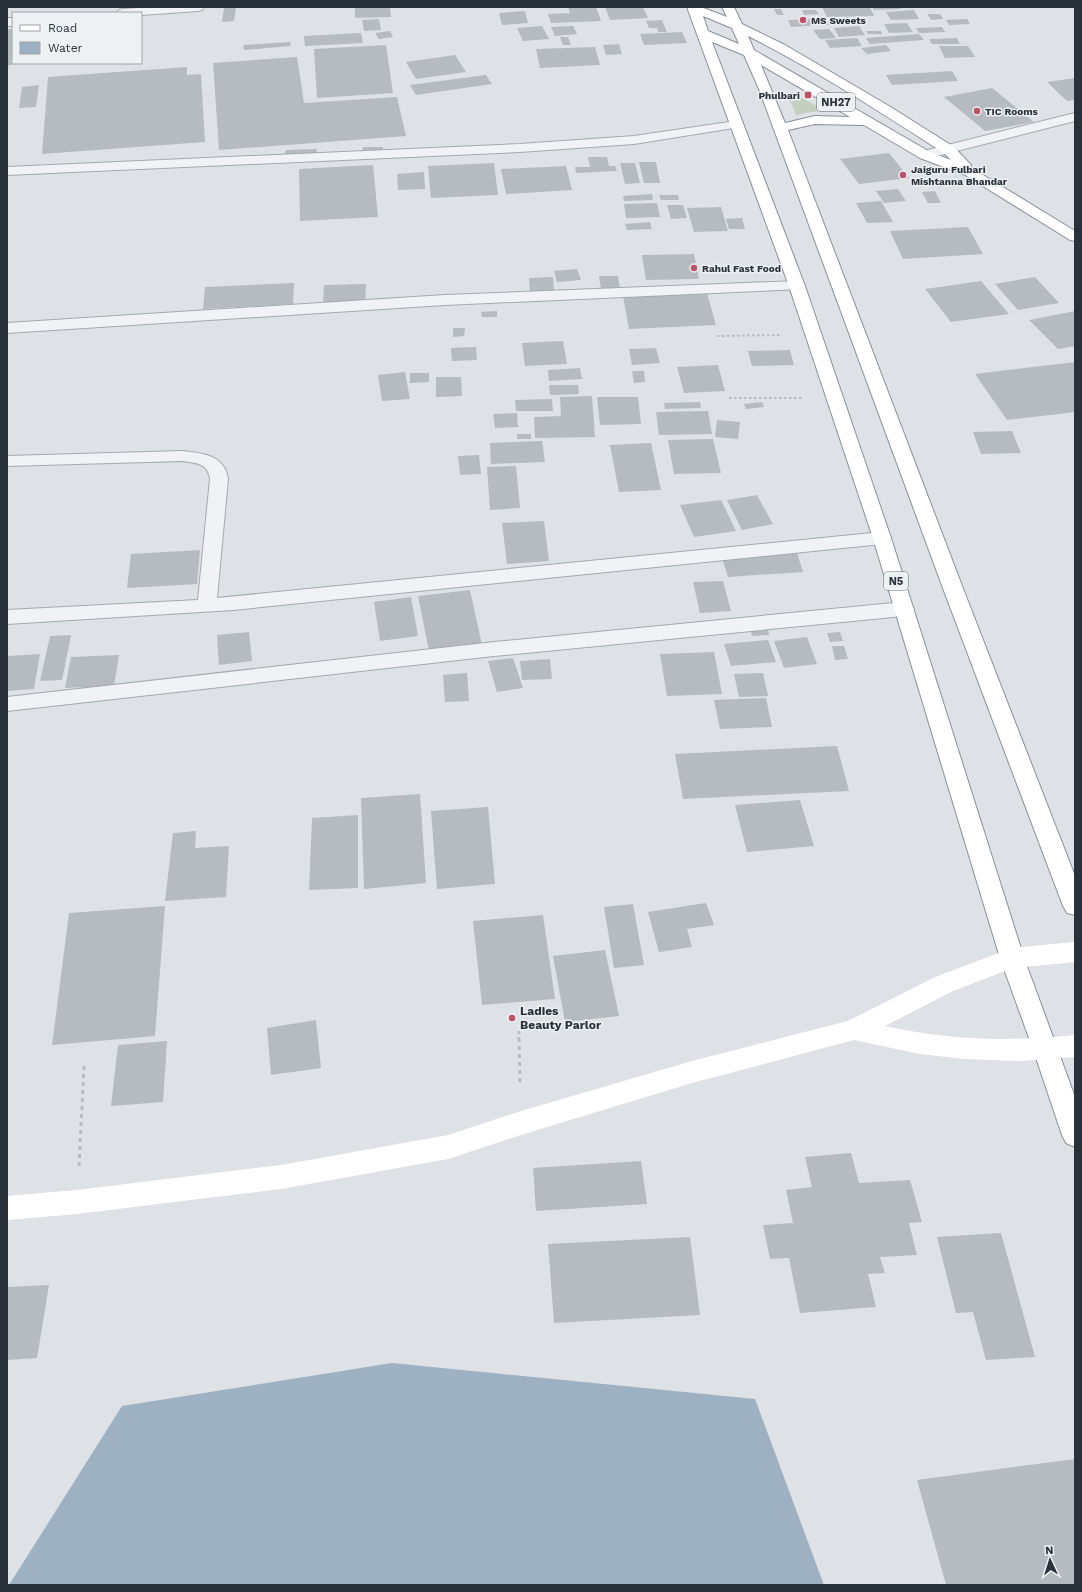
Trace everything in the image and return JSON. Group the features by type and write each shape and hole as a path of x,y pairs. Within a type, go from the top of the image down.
{"main road":[{"path":"728,7 766,89 954,591 1075,906"},
{"name":"NH27","path":"693,8 737,26 788,52 884,109 949,150 970,172"},
{"name":"NH27","path":"693,8 702,32 750,53 925,155 970,172 1075,237"},
{"name":"N5","path":"702,32 797,286 835,398 882,538 1012,958 1046,1049 1075,1135"},
{"path":"781,128 815,120 866,121"},
{"path":"7,1208 77,1202 281,1177 448,1147 520,1123 692,1072 854,1030 944,984 1012,958 1075,952"},
{"path":"854,1030 927,1045 988,1050 1046,1049 1075,1046"}],"street":[{"path":"136,12 198,7"},
{"path":"925,155 1075,117"},
{"path":"7,328 445,300 797,286"},
{"path":"7,461 182,456 200,458 214,464 219,471 220,479 207,606"},
{"path":"7,617 207,606 882,538"},
{"path":"7,704 494,649 904,609"}],"lane":[{"path":"7,171 520,148 640,140 736,125"}],"path":[{"path":"718,336 813,334"},
{"path":"729,398 835,398"},
{"path":"519,1032 520,1123"},
{"path":"77,1202 84,1066"}],"green space":[{"path":"798,96 826,111 796,115 789,97"}],"water":[{"path":"392,1363 755,1399 824,1585 9,1585 122,1406"}],"building":[{"path":"355,7 390,7 391,17 355,18"},
{"path":"568,7 596,7 601,21 551,23 548,14 570,13"},
{"path":"605,7 643,7 648,18 610,20"},
{"path":"822,7 870,7 874,16 827,17"},
{"path":"872,7 900,7 901,9 874,10"},
{"path":"224,8 236,8 234,21 222,22"},
{"path":"774,9 781,9 784,15 777,15"},
{"path":"802,10 816,10 819,14 804,15"},
{"path":"914,10 919,19 891,20 886,12"},
{"path":"525,11 528,23 502,25 499,13"},
{"path":"927,14 940,14 943,19 931,20"},
{"path":"379,19 381,30 364,31 362,20"},
{"path":"817,19 820,25 791,27 788,20"},
{"path":"967,19 970,24 949,25 946,20"},
{"path":"662,20 667,32 658,32 657,28 649,28 646,21"},
{"path":"839,21 841,25 825,25 823,22"},
{"path":"907,23 913,32 889,33 884,24"},
{"path":"542,26 549,39 523,41 517,28"},
{"path":"573,26 577,34 555,36 551,27"},
{"path":"859,26 865,35 839,37 834,28"},
{"path":"942,27 945,32 919,33 916,28"},
{"path":"7,29 12,29 11,65 7,66"},
{"path":"829,29 836,38 820,39 813,30"},
{"path":"390,31 393,37 379,39 375,33"},
{"path":"866,31 881,31 882,34 868,34"},
{"path":"682,32 687,43 644,45 640,34"},
{"path":"361,33 363,43 305,46 304,36"},
{"path":"919,34 924,40 870,44 866,38"},
{"path":"560,37 568,37 571,45 563,45"},
{"path":"857,38 862,46 830,48 825,40"},
{"path":"957,38 960,44 932,44 929,39"},
{"path":"290,42 291,46 244,50 243,45"},
{"path":"619,44 622,54 606,55 603,45"},
{"path":"386,45 393,93 317,98 314,49"},
{"path":"886,45 891,51 867,54 861,48"},
{"path":"939,46 968,46 975,57 945,58"},
{"path":"595,47 600,65 540,68 536,49"},
{"path":"455,55 466,72 416,79 406,62"},
{"path":"297,57 304,103 397,97 406,136 219,150 213,63"},
{"path":"187,67 187,75 201,74 205,142 42,154 48,77"},
{"path":"952,71 958,81 892,85 886,75"},
{"path":"486,75 492,84 416,95 410,85"},
{"path":"1075,78 1075,100 1067,101 1047,82"},
{"path":"39,85 36,107 19,108 22,87"},
{"path":"992,88 1034,122 985,131 944,97"},
{"path":"363,147 383,147 382,152 362,152"},
{"path":"317,149 316,155 284,155 286,150"},
{"path":"889,153 909,178 859,184 840,159"},
{"path":"588,157 607,157 609,166 615,166 617,171 576,173 575,167 590,167"},
{"path":"639,162 656,162 660,183 644,183"},
{"path":"494,163 498,195 431,198 428,166"},
{"path":"620,163 635,163 640,183 625,184"},
{"path":"373,165 378,217 300,221 299,169"},
{"path":"566,166 572,190 506,194 501,169"},
{"path":"424,172 425,189 398,190 397,174"},
{"path":"898,189 906,201 884,203 876,191"},
{"path":"935,191 941,203 928,203 922,192"},
{"path":"652,194 653,200 624,201 623,196"},
{"path":"659,195 678,195 679,200 661,200"},
{"path":"881,201 893,222 867,223 856,203"},
{"path":"657,203 660,217 626,218 624,204"},
{"path":"667,205 683,205 687,218 671,219"},
{"path":"721,207 728,231 694,232 687,208"},
{"path":"742,218 745,229 729,229 726,219"},
{"path":"650,222 652,229 627,230 625,224"},
{"path":"968,227 983,254 903,259 890,231"},
{"path":"694,254 699,279 646,280 642,255"},
{"path":"577,269 581,280 557,282 554,271"},
{"path":"599,276 618,276 620,289 601,289"},
{"path":"553,277 554,292 530,292 529,278"},
{"path":"1035,277 1059,303 1018,310 995,284"},
{"path":"981,281 1009,314 951,322 925,289"},
{"path":"294,283 293,304 203,309 205,287"},
{"path":"366,284 365,303 323,304 324,285"},
{"path":"707,293 716,325 629,329 623,296"},
{"path":"497,311 497,317 482,317 481,312"},
{"path":"1075,311 1075,346 1058,349 1029,320"},
{"path":"453,328 465,328 464,336 453,337"},
{"path":"563,341 567,364 525,366 522,343"},
{"path":"476,347 477,360 452,361 451,348"},
{"path":"656,348 660,363 632,365 629,349"},
{"path":"790,350 794,365 752,366 748,351"},
{"path":"1075,362 1075,412 1007,420 975,374"},
{"path":"718,365 725,391 684,393 677,367"},
{"path":"580,368 582,379 549,381 548,370"},
{"path":"632,371 644,371 645,382 634,383"},
{"path":"405,372 410,399 382,401 378,375"},
{"path":"410,373 429,373 429,382 410,383"},
{"path":"436,377 461,377 462,396 436,397"},
{"path":"549,385 578,385 579,394 550,395"},
{"path":"592,396 595,437 535,438 534,417 561,416 560,397"},
{"path":"597,397 638,397 641,424 600,425"},
{"path":"552,399 553,411 516,411 515,400"},
{"path":"700,402 701,408 665,409 664,403"},
{"path":"762,402 764,407 746,409 744,404"},
{"path":"708,411 712,434 659,435 656,412"},
{"path":"517,413 518,427 495,428 493,414"},
{"path":"717,420 740,422 738,439 715,437"},
{"path":"1012,431 1021,453 981,454 973,432"},
{"path":"517,434 531,434 531,439 517,439"},
{"path":"713,439 721,473 674,474 668,440"},
{"path":"542,441 545,462 491,464 490,443"},
{"path":"651,443 661,490 619,492 610,445"},
{"path":"479,455 481,474 460,475 458,456"},
{"path":"516,466 520,508 490,510 487,467"},
{"path":"757,495 773,524 742,530 727,500"},
{"path":"721,500 736,531 694,537 680,505"},
{"path":"544,521 549,561 507,564 502,523"},
{"path":"200,550 197,584 127,588 131,554"},
{"path":"797,553 803,572 728,577 722,558"},
{"path":"723,581 731,611 700,613 693,582"},
{"path":"470,590 482,645 429,651 418,596"},
{"path":"411,597 418,636 380,641 374,602"},
{"path":"768,627 769,635 752,636 750,628"},
{"path":"249,632 252,661 219,665 217,635"},
{"path":"840,632 843,641 830,642 827,633"},
{"path":"71,635 62,680 40,681 50,636"},
{"path":"807,637 817,664 784,668 774,641"},
{"path":"768,640 776,662 731,666 724,644"},
{"path":"832,646 844,646 848,659 835,660"},
{"path":"714,652 722,694 667,696 660,654"},
{"path":"40,654 34,689 7,691 7,656"},
{"path":"119,655 114,686 65,688 71,657"},
{"path":"513,658 523,688 497,692 488,661"},
{"path":"550,659 552,679 522,680 520,661"},
{"path":"467,673 469,701 445,702 443,675"},
{"path":"763,673 768,696 739,697 734,674"},
{"path":"766,698 772,727 720,729 714,700"},
{"path":"837,746 849,791 683,799 675,754"},
{"path":"420,794 426,883 364,889 361,798"},
{"path":"800,800 814,846 747,852 735,805"},
{"path":"488,807 495,884 437,889 431,811"},
{"path":"358,815 358,888 309,890 312,818"},
{"path":"196,831 195,848 229,846 226,897 165,901 173,833"},
{"path":"706,903 714,925 687,929 692,947 659,952 648,912"},
{"path":"633,904 644,965 614,968 604,907"},
{"path":"165,906 155,1036 52,1045 69,913"},
{"path":"543,915 555,999 482,1005 473,921"},
{"path":"605,950 619,1016 565,1022 553,956"},
{"path":"316,1020 321,1068 271,1075 267,1028"},
{"path":"167,1041 163,1102 111,1106 118,1045"},
{"path":"851,1153 859,1183 910,1180 922,1222 909,1223 917,1255 880,1257 885,1273 868,1274 876,1307 800,1313 789,1258 770,1259 763,1225 793,1223 786,1190 812,1187 805,1157"},
{"path":"641,1161 647,1204 536,1211 533,1168"},
{"path":"1001,1233 1035,1357 986,1360 973,1312 956,1313 937,1237"},
{"path":"690,1237 700,1315 554,1323 548,1244"},
{"path":"49,1285 37,1358 7,1360 7,1287"},
{"path":"1075,1459 1075,1585 946,1585 917,1480"}],"place":[{"name":"MS Sweets","path":"803,20"},
{"name":"Phulbari","path":"808,95"},
{"name":"TIC Rooms","path":"977,111"},
{"name":"Jaiguru Fulbari Mishtanna Bhandar","path":"903,175"},
{"name":"Rahul Fast Food","path":"694,268"},
{"name":"Ladies Beauty Parlor","path":"512,1018"}]}
